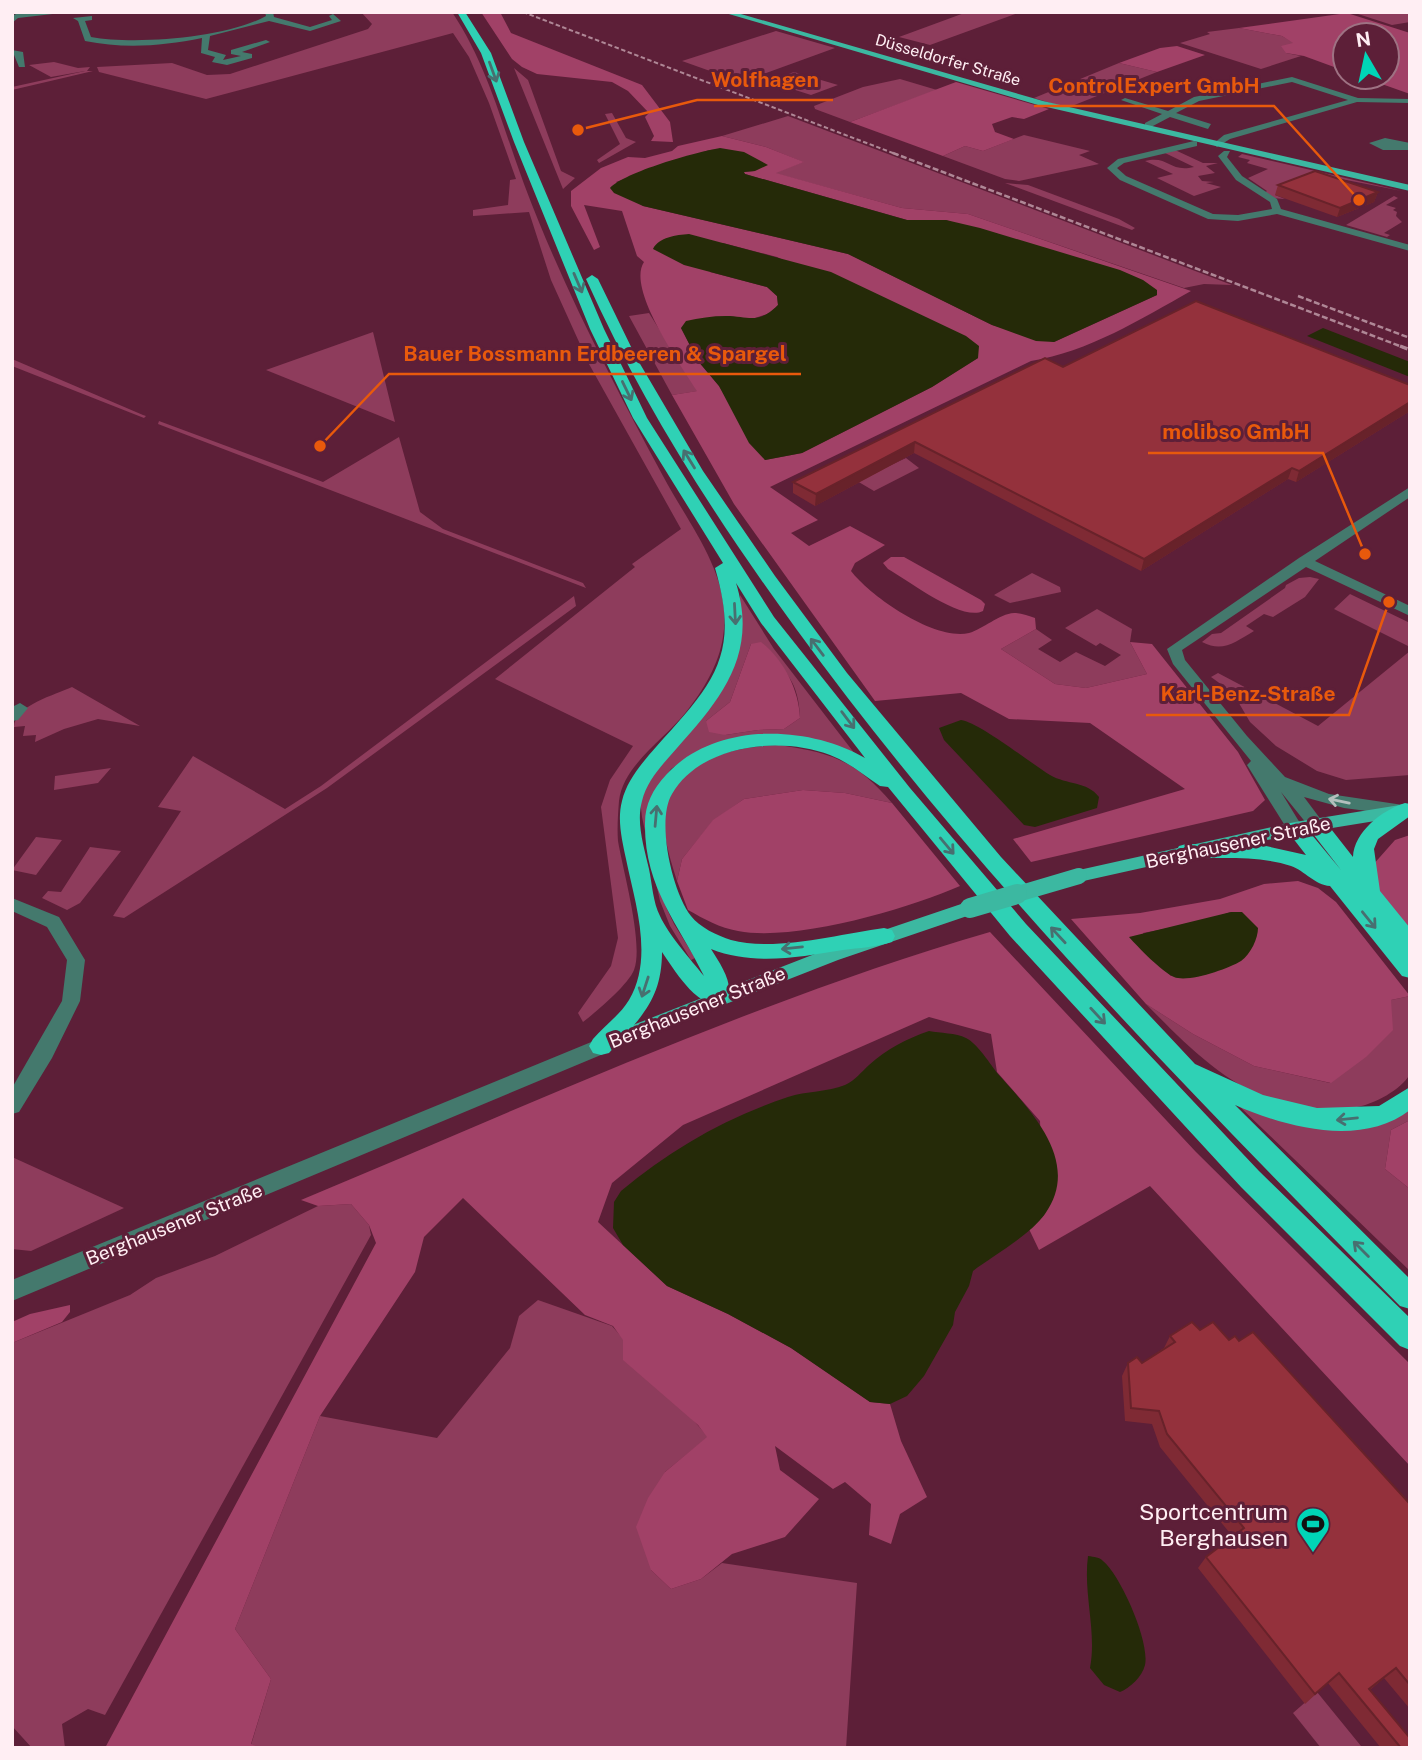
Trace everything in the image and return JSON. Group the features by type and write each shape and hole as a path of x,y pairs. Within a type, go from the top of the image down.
{"highway":[{"path":"461,12 486,53 519,142 597,329 640,418 767,619 904,793 1037,950 1250,1179 1410,1337"},
{"path":"473,12 503,62 603,304 661,413 725,517 800,624 884,733 1013,887 1170,1058 1410,1297"},
{"path":"601,1046 636,1007 645,990 649,967 650,919 631,833 631,803 645,771 697,715 717,688 729,665 735,639 734,596 707,527"},
{"path":"718,998 715,974 672,899 654,825 657,804 666,787 704,755 740,743 774,740 834,750 852,758 904,793"},
{"path":"1371,895 1361,852 1368,836 1408,809"},
{"path":"1317,825 1410,944"},
{"path":"1295,828 1410,970"},
{"path":"1186,851 1278,855 1300,861 1344,889"},
{"path":"650,919 695,981 718,998"},
{"path":"686,926 729,947 748,950 802,947 884,936"},
{"path":"1170,1058 1238,1097 1294,1115 1338,1121 1385,1114 1410,1097"}],"main road":[{"name":"Düsseldorfer Straße","path":"725,12 1041,103 1410,188"},
{"name":"Berghausener Straße","path":"601,1046 718,998 884,936 1079,876 1295,828 1408,809"}],"street":[{"path":"12,21 16,16 66,12"},
{"path":"158,12 178,12"},
{"path":"85,16 88,39 99,46 206,36 269,15 312,28 337,21 333,16"},
{"path":"206,36 204,51 220,56 266,42"},
{"path":"220,56 223,57 215,60 227,63 249,56 234,52"},
{"path":"13,53 20,54 17,68"},
{"path":"1148,125 1197,99 1274,85 1292,79 1357,100 1410,101"},
{"path":"1125,100 1208,126"},
{"path":"1217,144 1227,137 1357,100"},
{"path":"1194,144 1121,161 1112,168 1123,178 1205,216 1238,218 1277,211 1410,248"},
{"path":"1227,153 1222,156 1239,178 1274,201 1277,211"},
{"path":"1317,825 1241,740 1178,661 1174,649 1410,491"},
{"path":"1304,561 1410,612"},
{"path":"1241,740 1295,828"},
{"path":"1276,777 1321,797 1356,805 1408,809"},
{"path":"12,904 53,922 76,960 71,1001 45,1052 12,1105"},
{"name":"Berghausener Straße","path":"12,1291 601,1046"}],"shaded area":[{"path":"361,12 452,12 465,32 485,75 524,184 571,296 663,476 707,553 722,593 723,637 709,677 686,712 636,764 622,788 618,841 635,926 634,970 625,983 583,1022 578,1013 611,966 618,938 601,807 610,780 633,746 495,679 635,567 632,564 681,529 589,364 551,280 529,212 473,216 473,210 508,205 510,180 516,179 489,103 469,57 453,33 206,99 99,72 97,67 172,63 207,75 230,74 368,29 372,24"},
{"path":"481,12 500,12 511,33 642,85 670,122 673,142 651,141 654,136 645,117 649,113 628,91 612,82 537,74 522,67 512,59"},
{"path":"967,12 1021,12 930,45 899,37"},
{"path":"1410,12 1410,22 1380,21 1355,13"},
{"path":"1347,13 1372,21 1331,21 1331,66 1286,53 1281,46 1293,43 1282,36 1239,28"},
{"path":"1239,28 1282,36 1294,43 1286,53 1301,56 1261,69 1180,43 1210,34 1207,32"},
{"path":"1401,30 1410,33 1410,94 1401,91"},
{"path":"776,31 835,48 741,82 682,61"},
{"path":"1177,46 1205,55 1157,72 1119,63 1160,48"},
{"path":"54,62 78,68 90,67 87,71 93,71 12,90 12,87 85,71 51,77 29,65"},
{"path":"1119,63 1157,72 1067,108 1034,98"},
{"path":"514,68 528,80 561,171 575,178 563,189"},
{"path":"794,72 838,85 811,95 767,81"},
{"path":"900,79 937,90 850,122 815,109 814,106 863,87"},
{"path":"956,82 1049,109 1024,119 1012,117 992,124 995,132 1014,139 983,151 965,146 943,156 850,122"},
{"path":"612,113 626,138 636,142 599,163 597,160 620,144 605,114"},
{"path":"788,116 1232,285 1204,284 1184,288 968,214 902,208 774,173 803,162 766,147 722,136"},
{"path":"1024,135 1090,151 1079,155 1099,164 1019,181 1005,179 943,156 965,146 983,151"},
{"path":"722,136 766,147 804,162 776,173 902,208 968,214 1191,291 1114,333 1073,350 1031,361 770,487 818,520 791,533 809,546 850,526 885,545 855,563 851,571 873,593 922,624 955,634 969,633 1008,614 1035,618 1036,629 1001,649 1055,684 1086,688 1147,674 1130,642 1152,644 1238,752 1265,800 1253,811 1031,862 1013,839 1185,789 1090,723 1009,719 961,693 875,701 734,504 672,395 697,391 668,346 649,308 642,290 640,274 644,262 637,256 622,211 584,205 600,247 594,250 571,206 571,191 601,168 628,157 645,158 672,151 678,146","holes":["709,150 755,171 743,172 745,174 907,220 946,220 1157,295 1054,342 992,325 848,254 643,206 616,182","723,243 777,257 978,358 932,387 802,453 765,460 719,386 698,361 681,328 743,318 749,320 770,313 778,305 777,296 767,287 710,272"]},
{"path":"720,148 744,152 768,165 755,171 744,172 745,174 907,220 946,220 980,228 1120,270 1143,280 1157,290 1157,295 1054,342 1036,341 992,325 848,254 643,206 614,193 610,188 645,169"},
{"path":"1175,150 1203,163 1218,163 1206,166 1215,173 1198,176 1202,181 1214,182 1206,183 1221,187 1194,196 1157,178 1173,174 1145,161 1159,160 1179,168 1194,167 1165,153"},
{"path":"1242,154 1402,191 1321,175 1275,195 1285,199 1272,198 1264,193 1267,191 1248,178 1268,169 1247,163 1250,160 1238,157"},
{"path":"1005,183 1028,185 1119,219 1135,228 1132,230"},
{"path":"1394,196 1398,198 1386,205 1396,208 1393,210 1402,222 1384,233 1390,235 1387,237 1346,225"},
{"path":"689,234 831,272 966,336 979,346 978,358 932,387 802,453 765,460 749,443 719,386 698,361 681,328 686,321 706,317 747,318 765,315 778,305 777,296 767,287 684,265 653,249 664,239"},
{"path":"649,313 698,391 672,395 629,316"},
{"path":"1323,328 1410,362 1410,377 1307,336"},
{"path":"373,332 395,422 266,370"},
{"path":"12,359 146,416 144,418 12,366"},
{"path":"159,421 323,482 399,437 420,512 443,529 583,583 586,588 158,424"},
{"path":"906,458 919,468 874,491 857,481"},
{"path":"891,557 904,557 981,600 985,604 983,611 962,611 936,599 888,569 883,563"},
{"path":"1032,573 1060,587 1061,592 1010,603 994,595"},
{"path":"1299,578 1319,579 1305,597 1273,617 1264,614 1246,626 1254,631 1223,646 1202,642 1212,634 1221,633 1286,585"},
{"path":"1350,594 1410,623 1410,647 1334,609"},
{"path":"740,595 774,649 855,754 801,737 687,758 671,769 663,780 664,903 695,958 691,960 670,926 660,901 640,800 649,777 700,720 729,678 740,638","holes":["751,644 787,674 796,693 800,718 784,729 725,735 706,721 730,702"]},
{"path":"574,596 576,606 327,788 124,918 113,916 181,811 158,807 193,756 285,809 321,786"},
{"path":"1097,609 1132,629 1130,642 1147,674 1086,688 1055,684 1001,649 1036,629 1052,640 1038,649 1060,662 1076,652 1105,666 1121,655 1100,643 1096,646 1065,628"},
{"path":"761,642 777,658 789,676 797,697 800,718 784,729 725,735 709,732 706,721 730,702 751,644"},
{"path":"1410,651 1410,775 1346,780 1317,771 1276,746 1250,722 1233,693 1211,677 1218,673 1318,726"},
{"path":"72,687 140,726 98,719 64,729 35,742 36,735 23,736 25,726 14,727 16,719 28,707"},
{"path":"961,720 992,735 1050,775 1089,788 1099,797 1097,808 1035,827 1024,825 944,740 939,728"},
{"path":"779,745 842,761 867,777 892,803 845,793 803,790 744,799 713,821 682,859 677,881 666,841 664,820 668,800 676,785 687,773 715,757 746,748"},
{"path":"111,768 98,783 54,790 55,776"},
{"path":"803,790 845,793 892,803 960,886 881,913 819,928 789,932 731,930 688,910 677,881 682,859 713,820 744,799"},
{"path":"1410,835 1410,932 1372,879 1372,866 1395,840"},
{"path":"36,837 62,840 36,875 12,870"},
{"path":"90,847 121,851 80,903 67,910 42,898 48,891 61,892"},
{"path":"1298,881 1318,888 1336,902 1410,996 1391,1000 1393,1030 1366,1057 1331,1083 1254,1066 1193,1034 1146,1004 1071,919 1140,913 1220,899 1264,884","holes":["1231,912 1171,976 1156,962 1143,933 1200,922"]},
{"path":"1231,912 1242,912 1258,928 1255,941 1241,961 1208,974 1189,978 1174,977 1157,965 1129,937"},
{"path":"990,932 1196,1152 1410,1364 1410,1466 1150,1186 1039,1250 1029,1229 1044,1215 1040,1121 997,1072 991,1034 929,1017 683,1125 612,1183 598,1222 667,1286 728,1314 791,1348 870,1402 890,1404 901,1441 927,1497 900,1514 891,1544 869,1535 871,1504 845,1482 833,1489 775,1446 780,1470 819,1499 785,1537 732,1554 701,1579 671,1589 651,1570 636,1527 648,1498 665,1472 707,1437 698,1425 623,1360 623,1340 613,1326 585,1315 463,1198 424,1237 415,1272 320,1416 235,1629 271,1679 251,1744 260,1748 105,1748 376,1243 369,1225 351,1204 318,1206 301,1200 728,1022 902,959"},
{"path":"1410,996 1410,1074 1406,1080 1394,1091 1371,1103 1329,1111 1297,1108 1272,1100 1225,1076 1184,1042 1146,1004 1193,1034 1254,1066 1330,1083 1391,1000"},
{"path":"929,1031 958,1035 970,1041 1024,1104 1048,1138 1055,1157 1058,1175 1055,1195 1045,1214 1030,1230 973,1271 969,1286 955,1312 953,1325 924,1376 907,1396 890,1404 870,1402 791,1348 728,1314 667,1286 623,1245 613,1228 614,1202 621,1191 640,1176 700,1136 765,1105 788,1097 845,1085 890,1049"},
{"path":"1236,1103 1256,1112 1410,1106 1410,1120 1391,1130 1385,1169 1410,1189 1410,1271"},
{"path":"1410,1120 1410,1189 1385,1169 1391,1130"},
{"path":"12,1157 124,1208 31,1251 12,1249"},
{"path":"351,1204 369,1225 371,1235 105,1715 88,1709 62,1724 65,1748 32,1748 12,1726 12,1343 130,1295 156,1278 215,1256 318,1206"},
{"path":"538,1300 612,1326 708,1437 665,1472 651,1570 671,1589 701,1579 722,1563 857,1583 846,1748 260,1748 251,1745 271,1679 235,1629 320,1416 437,1438 510,1348 519,1316"},
{"path":"70,1305 70,1312 62,1322 12,1343 12,1322 30,1314"},
{"path":"1088,1556 1102,1560 1118,1580 1133,1610 1143,1641 1145,1665 1141,1674 1128,1688 1120,1692 1104,1685 1090,1668 1092,1640 1087,1584"},
{"path":"1317,1692 1361,1746 1359,1748 1321,1748 1293,1713"}],"building":[{"path":"1315,171 1378,192 1340,208 1278,185"},
{"path":"1196,301 1410,385 1410,402 1299,471 1292,468 1144,559 915,442 816,494 793,482 1045,358 1063,367"},
{"name":"Sportcentrum Berghausen","path":"1192,1322 1200,1330 1213,1322 1229,1340 1235,1336 1239,1341 1253,1332 1410,1504 1410,1685 1396,1668 1369,1689 1410,1738 1410,1748 1401,1748 1339,1673 1315,1694 1206,1557 1244,1528 1167,1434 1159,1411 1131,1408 1128,1363 1137,1357 1142,1363 1175,1342 1170,1336"}],"railway":[{"path":"523,12 898,155"},
{"path":"893,153 1405,348"},
{"path":"1298,296 1410,338"},
{"path":"1400,346 1405,348"},
{"path":"1405,348 1410,350"}],"place":[{"name":"Wolfhagen","path":"578,130"},
{"name":"ControlExpert GmbH","path":"1359,200"},
{"name":"Bauer Bossmann Erdbeeren & Spargel","path":"320,446"},
{"name":"molibso GmbH","path":"1365,554"},
{"name":"Karl-Benz-Straße","path":"1389,602"},
{"name":"Sportcentrum Berghausen","path":"1313,1554"}]}
